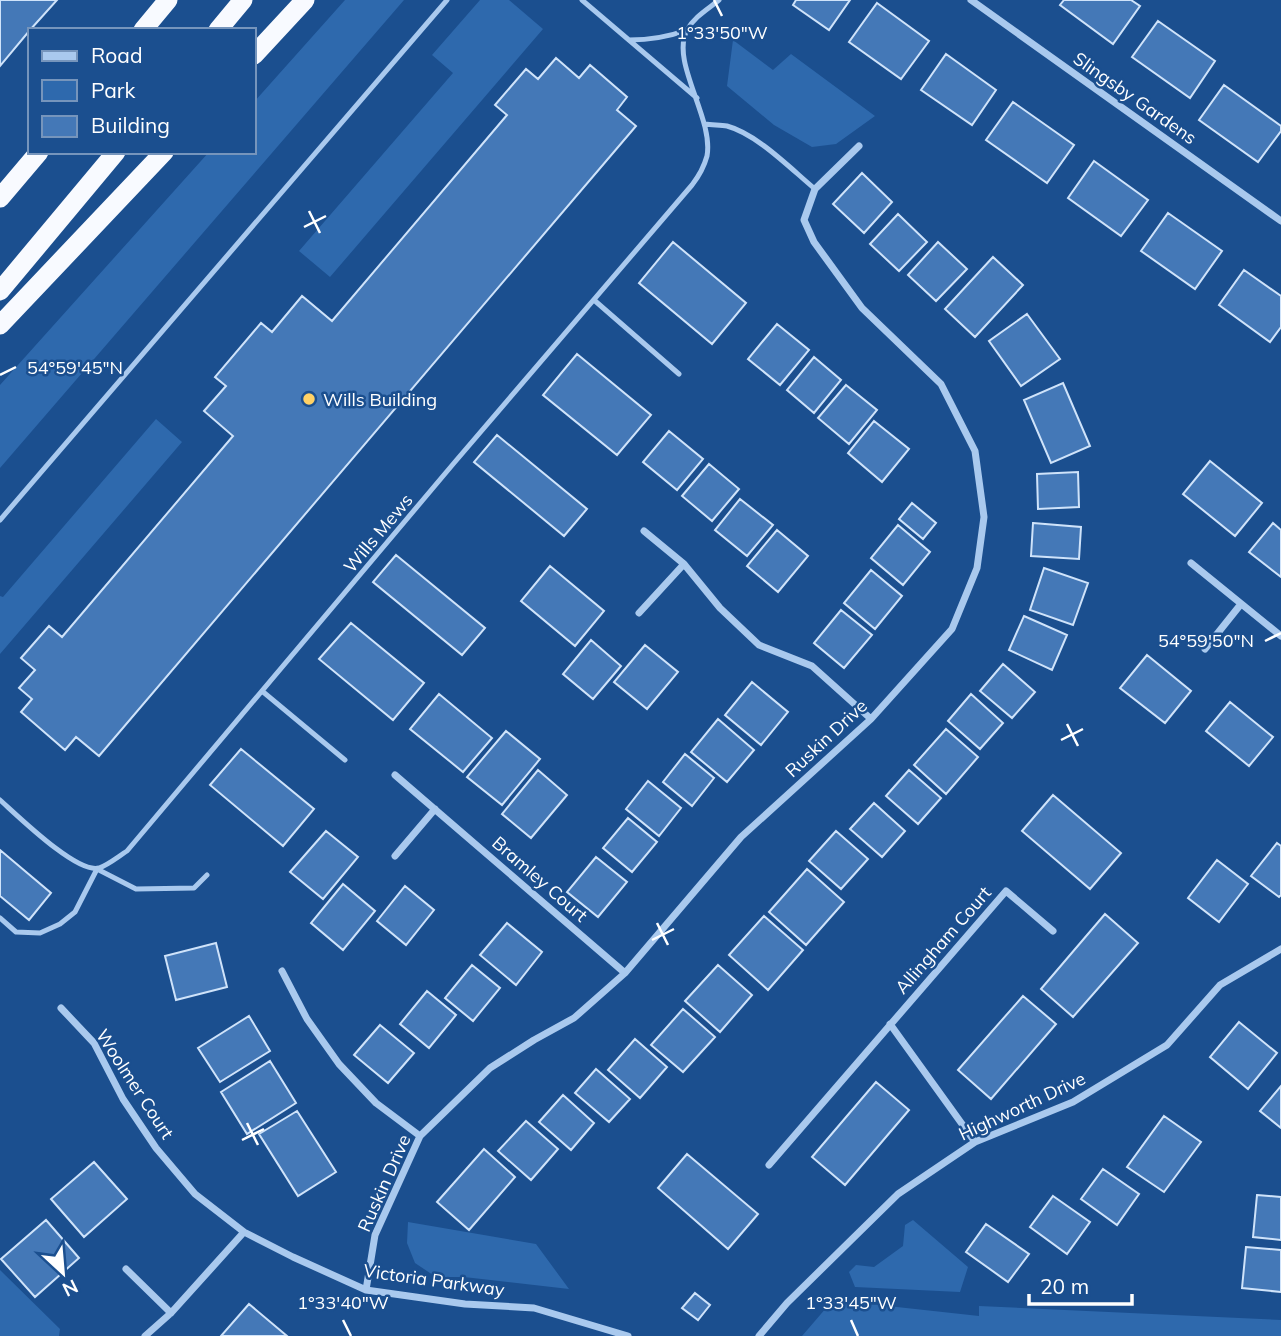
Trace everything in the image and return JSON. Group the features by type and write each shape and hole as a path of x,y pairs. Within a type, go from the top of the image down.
{"highway":[{"path":"145,28 168,0"},
{"path":"220,28 243,0"},
{"path":"256,53 305,0"},
{"path":"0,198 37,154"},
{"path":"0,291 114,154"},
{"path":"0,325 162,154"}],"street":[{"name":"Slingsby Gardens","path":"971,0 1281,221"},
{"name":"Ruskin Drive","path":"366,1290 375,1235 420,1136 490,1068 574,1018 625,973 741,837 871,719 952,629 977,568 984,517 975,451 941,384 862,309 814,242 804,220 815,188 859,146"},
{"path":"644,531 684,564 720,608 759,645 812,666 871,719"},
{"path":"1191,563 1281,636"},
{"path":"639,613 684,564"},
{"path":"1205,649 1241,604"},
{"name":"Bramley Court","path":"395,775 625,973"},
{"path":"395,856 435,809"},
{"name":"Allingham Court","path":"769,1165 1006,891 1053,932"},
{"name":"Highworth Drive","path":"759,1336 787,1303 898,1194 975,1142 1073,1102 1167,1045 1220,985 1281,949"},
{"path":"282,971 307,1020 339,1064 376,1103 420,1136"},
{"name":"Woolmer Court","path":"61,1008 94,1044 123,1099 156,1148 195,1194 244,1232"},
{"path":"890,1024 975,1142"},
{"path":"145,1336 171,1313 244,1232"},
{"name":"Victoria Parkway","path":"244,1232 366,1290 465,1304 534,1308 628,1336"},
{"path":"126,1269 171,1313"}],"lane":[{"path":"0,520 447,0"},
{"path":"582,0 697,98"},
{"path":"629,40 671,36 687,30 696,18 719,0"},
{"name":"Wills Mews","path":"97,869 127,850 702,172 707,155 705,124 684,61 687,30"},
{"path":"705,124 726,126 742,132 815,188"},
{"path":"594,300 679,374"},
{"path":"262,691 345,760"},
{"path":"0,800 69,860 83,867 97,869 136,889 194,888 207,875"},
{"path":"0,918 16,932 40,933 60,924 75,912 97,869"}],"green space":[{"path":"345,0 404,0 0,468 0,385 207,154 256,154 256,100"},
{"path":"480,0 509,0 543,29 330,277 299,251 453,73 432,55"},
{"path":"733,40 773,70 791,54 875,116 836,144 812,147 774,125 727,86"},
{"path":"156,419 182,442 0,654 0,596 3,597"},
{"path":"913,1220 968,1267 960,1292 855,1287 849,1272 856,1265 874,1267 903,1246 905,1225"},
{"path":"408,1222 536,1244 569,1289 464,1277 436,1277 415,1263 407,1243"},
{"path":"0,1270 60,1329 59,1336 0,1336"},
{"path":"833,1300 979,1316 979,1306 1281,1320 1281,1336 802,1336"}],"building":[{"path":"0,0 57,0 32,28 28,28 28,32 0,66"},
{"path":"796,0 850,0 829,30 793,5"},
{"path":"1064,0 1131,0 1140,6 1113,44 1060,5"},
{"path":"877,3 929,41 901,79 849,42"},
{"path":"1158,21 1215,61 1190,98 1132,57"},
{"path":"946,54 996,90 972,125 921,90"},
{"name":"Wills Building","path":"556,58 579,78 590,65 627,97 617,110 636,126 99,756 76,737 65,750 21,712 32,699 19,688 35,670 21,658 49,626 62,637 233,436 204,411 226,386 215,377 261,323 272,332 302,296 332,321 507,115 495,105 526,69 538,79"},
{"path":"1224,85 1281,126 1281,131 1258,162 1199,120"},
{"path":"1013,102 1074,145 1047,183 986,140"},
{"path":"1094,161 1148,200 1121,236 1068,198"},
{"path":"862,173 892,202 864,233 833,204"},
{"path":"1168,213 1222,251 1195,289 1141,251"},
{"path":"898,214 927,242 899,271 870,244"},
{"path":"673,242 746,303 712,344 639,283"},
{"path":"938,242 967,269 936,301 908,275"},
{"path":"993,257 1023,285 975,337 945,309"},
{"path":"1244,270 1281,296 1281,327 1270,342 1219,305"},
{"path":"1027,314 1060,359 1021,386 989,341"},
{"path":"777,324 809,350 780,385 748,359"},
{"path":"577,354 651,415 617,455 543,395"},
{"path":"814,357 841,380 814,413 787,390"},
{"path":"1063,383 1090,446 1051,463 1024,400"},
{"path":"846,385 877,410 849,444 818,418"},
{"path":"874,421 909,449 882,482 848,453"},
{"path":"669,431 703,459 677,490 643,462"},
{"path":"497,435 587,509 564,536 474,462"},
{"path":"1210,461 1262,503 1235,536 1183,494"},
{"path":"709,464 739,489 712,521 682,496"},
{"path":"1078,472 1079,507 1038,509 1037,474"},
{"path":"740,499 773,525 747,556 715,530"},
{"path":"912,503 936,523 923,539 899,519"},
{"path":"1033,523 1081,527 1079,559 1031,556"},
{"path":"1273,523 1281,530 1281,577 1249,552"},
{"path":"898,525 930,552 903,585 871,558"},
{"path":"777,530 808,556 778,592 747,566"},
{"path":"396,555 485,628 462,655 373,582"},
{"path":"550,566 604,611 575,646 521,601"},
{"path":"1044,568 1088,583 1073,625 1030,610"},
{"path":"871,570 902,596 875,629 844,603"},
{"path":"841,610 872,635 844,668 814,643"},
{"path":"1024,616 1067,635 1052,670 1009,650"},
{"path":"351,623 424,683 393,720 319,659"},
{"path":"591,640 621,666 593,699 563,674"},
{"path":"645,645 678,672 647,709 614,682"},
{"path":"1147,655 1191,691 1165,723 1120,688"},
{"path":"1003,664 1035,692 1012,718 980,691"},
{"path":"752,682 788,712 761,745 725,715"},
{"path":"439,694 492,738 463,772 410,729"},
{"path":"971,694 1003,723 980,749 948,721"},
{"path":"1230,702 1273,737 1249,766 1206,731"},
{"path":"718,719 754,750 727,782 691,752"},
{"path":"946,729 978,757 946,794 914,765"},
{"path":"506,731 540,759 502,805 467,777"},
{"path":"241,749 314,809 283,846 210,785"},
{"path":"685,754 714,778 692,806 663,782"},
{"path":"538,770 567,795 531,838 502,814"},
{"path":"909,770 941,798 918,824 886,796"},
{"path":"648,781 681,808 659,836 626,809"},
{"path":"1053,795 1121,853 1090,889 1022,831"},
{"path":"874,803 905,831 882,857 850,829"},
{"path":"628,818 657,842 632,872 603,848"},
{"path":"326,831 358,857 323,899 290,872"},
{"path":"836,831 868,859 841,889 809,861"},
{"path":"1277,843 1281,846 1279,897 1251,876"},
{"path":"0,850 51,893 29,920 0,896"},
{"path":"596,857 627,882 598,917 567,892"},
{"path":"1217,860 1248,884 1219,922 1188,898"},
{"path":"807,869 844,902 806,945 769,912"},
{"path":"343,884 375,911 343,950 311,923"},
{"path":"405,886 434,910 406,945 377,921"},
{"path":"1105,914 1138,943 1073,1017 1041,989"},
{"path":"764,916 803,950 768,990 729,955"},
{"path":"507,923 542,952 516,985 480,955"},
{"path":"216,943 227,987 176,1000 165,956"},
{"path":"472,965 500,988 473,1021 445,998"},
{"path":"718,965 752,995 720,1032 685,1001"},
{"path":"427,991 456,1015 429,1048 400,1024"},
{"path":"1023,996 1056,1024 991,1099 958,1070"},
{"path":"683,1009 715,1037 683,1072 651,1045"},
{"path":"249,1016 270,1051 220,1082 198,1048"},
{"path":"1239,1022 1277,1053 1248,1089 1210,1057"},
{"path":"380,1025 414,1053 388,1083 354,1055"},
{"path":"635,1039 667,1067 640,1098 608,1070"},
{"path":"270,1061 296,1103 247,1134 221,1092"},
{"path":"596,1069 630,1099 609,1122 575,1093"},
{"path":"876,1082 909,1110 845,1185 812,1157"},
{"path":"1281,1086 1281,1128 1260,1111"},
{"path":"563,1095 594,1123 571,1150 539,1122"},
{"path":"297,1111 336,1172 298,1196 259,1134"},
{"path":"1164,1116 1201,1142 1164,1192 1127,1167"},
{"path":"526,1121 558,1149 531,1180 498,1151"},
{"path":"484,1149 515,1177 469,1230 437,1202"},
{"path":"687,1154 758,1214 728,1249 658,1188"},
{"path":"94,1162 127,1199 84,1237 51,1199"},
{"path":"1103,1169 1139,1194 1117,1225 1081,1199"},
{"path":"1257,1195 1281,1197 1281,1240 1253,1237"},
{"path":"1053,1196 1090,1222 1067,1254 1030,1227"},
{"path":"46,1220 79,1258 35,1297 1,1259"},
{"path":"986,1224 1029,1254 1008,1282 966,1252"},
{"path":"1246,1247 1281,1250 1281,1292 1242,1288"},
{"path":"695,1293 710,1305 698,1320 682,1308"},
{"path":"249,1304 287,1336 221,1336"}],"place":[{"name":"Wills Building","path":"309,399"}]}
